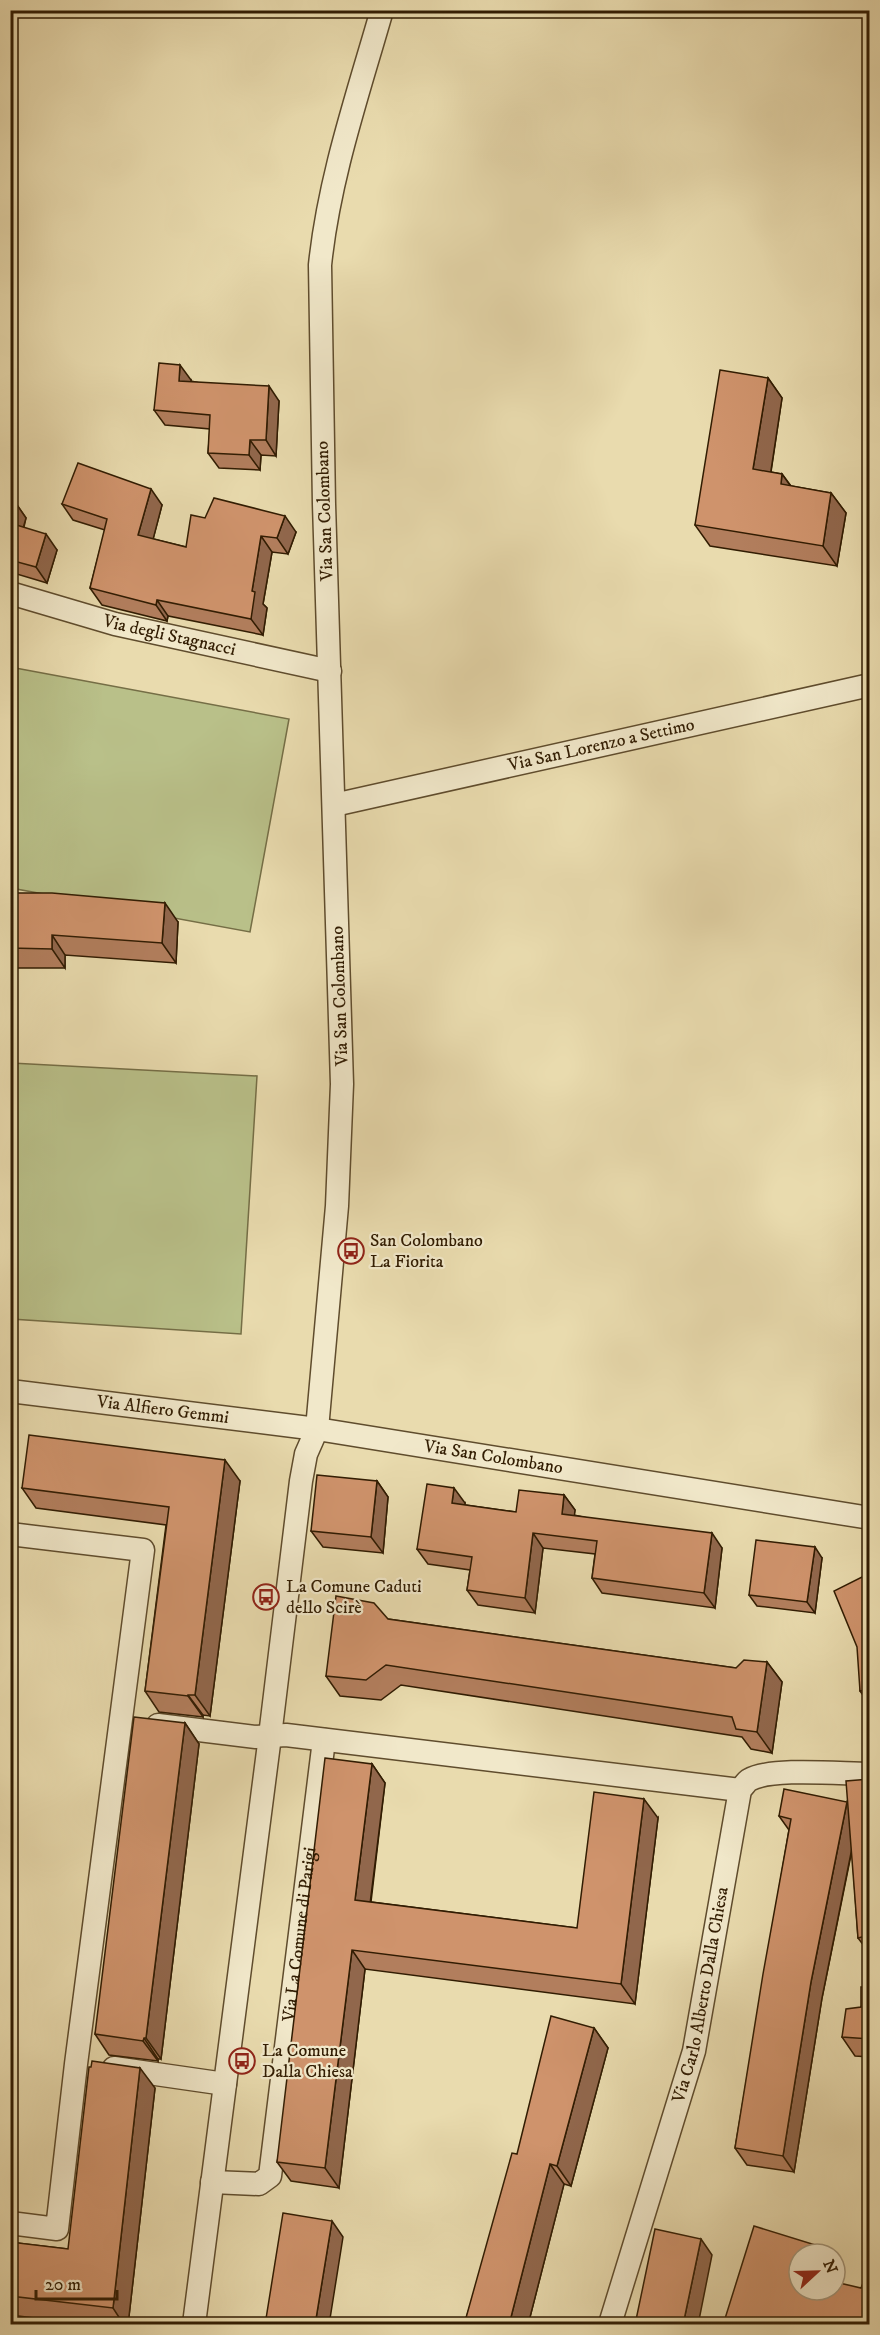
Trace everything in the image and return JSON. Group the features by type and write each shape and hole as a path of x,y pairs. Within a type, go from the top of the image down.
{"street":[{"name":"Via San Colombano","path":"382,10 343,147 324,227 320,265 322,421 342,1084 337,1206 317,1429 870,1518"},
{"name":"Via degli Stagnacci","path":"10,593 115,624 330,671"},
{"name":"Via San Lorenzo a Settimo","path":"334,805 870,685"},
{"name":"Via Alfiero Gemmi","path":"10,1391 317,1429"},
{"path":"194,2325 303,1464 317,1429"},
{"path":"10,1534 143,1550 76,2064 57,2229 10,2223"},
{"path":"121,1721 256,1737 286,1735 740,1790 748,1781 761,1775 780,1773 870,1774"},
{"name":"Via La Comune di Parigi","path":"212,2182 259,2184 270,2176 324,1740"},
{"name":"Via Carlo Alberto Dalla Chiesa","path":"610,2325 694,2051 740,1790"},
{"path":"76,2064 225,2084"}],"green space":[{"path":"10,667 289,719 250,932 11,888"},
{"path":"11,1063 257,1076 241,1334 11,1319"}],"building":[{"path":"159,363 180,365 179,381 269,386 266,440 250,440 249,455 208,453 210,415 154,410"},
{"path":"720,370 768,378 753,469 782,474 781,484 831,493 823,546 695,525"},
{"path":"78,463 151,489 138,535 186,547 191,515 205,518 214,498 285,516 277,538 261,536 252,591 255,592 251,619 157,600 156,605 90,588 107,519 62,504"},
{"path":"10,500 15,502 10,518"},
{"path":"10,523 46,534 36,567 10,560"},
{"path":"10,893 52,893 165,903 162,943 52,935 52,949 10,948"},
{"path":"29,1435 225,1460 195,1695 145,1691 169,1507 22,1488"},
{"path":"317,1475 377,1481 371,1537 311,1531"},
{"path":"427,1484 454,1488 452,1503 516,1512 519,1490 564,1495 562,1514 712,1533 704,1593 592,1578 597,1541 533,1533 525,1598 467,1590 472,1557 417,1549"},
{"path":"756,1540 815,1547 807,1602 749,1595"},
{"path":"870,1573 870,1690 860,1691 857,1647 834,1591"},
{"path":"336,1596 374,1603 388,1619 736,1668 744,1660 767,1662 757,1732 736,1729 732,1717 386,1665 366,1680 326,1676"},
{"path":"134,1717 185,1723 146,2038 143,2041 95,2034"},
{"path":"325,1758 372,1764 355,1900 577,1928 594,1792 644,1799 621,1984 352,1950 325,2168 277,2162"},
{"path":"870,1779 870,1935 858,1938 846,1781"},
{"path":"784,1789 847,1802 811,1982 783,2156 735,2148 791,1819 779,1816"},
{"path":"861,1987 870,1987 870,2039 842,2037 846,2009 861,2007"},
{"path":"551,2016 594,2028 557,2166 550,2164 509,2325 464,2325 512,2153 517,2154"},
{"path":"92,2061 140,2068 113,2308 10,2296 10,2242 68,2249 89,2067"},
{"path":"283,2213 332,2221 315,2325 265,2325"},
{"path":"754,2226 806,2242 787,2242 787,2302 847,2302 847,2285 861,2288 870,2270 870,2325 723,2325"},
{"path":"655,2229 701,2239 683,2325 626,2325 627,2319 636,2320"}],"place":[{"name":"San Colombano La Fiorita","path":"351,1251"},
{"name":"La Comune Caduti dello Scirè","path":"266,1597"},
{"name":"La Comune Dalla Chiesa","path":"242,2061"}]}
